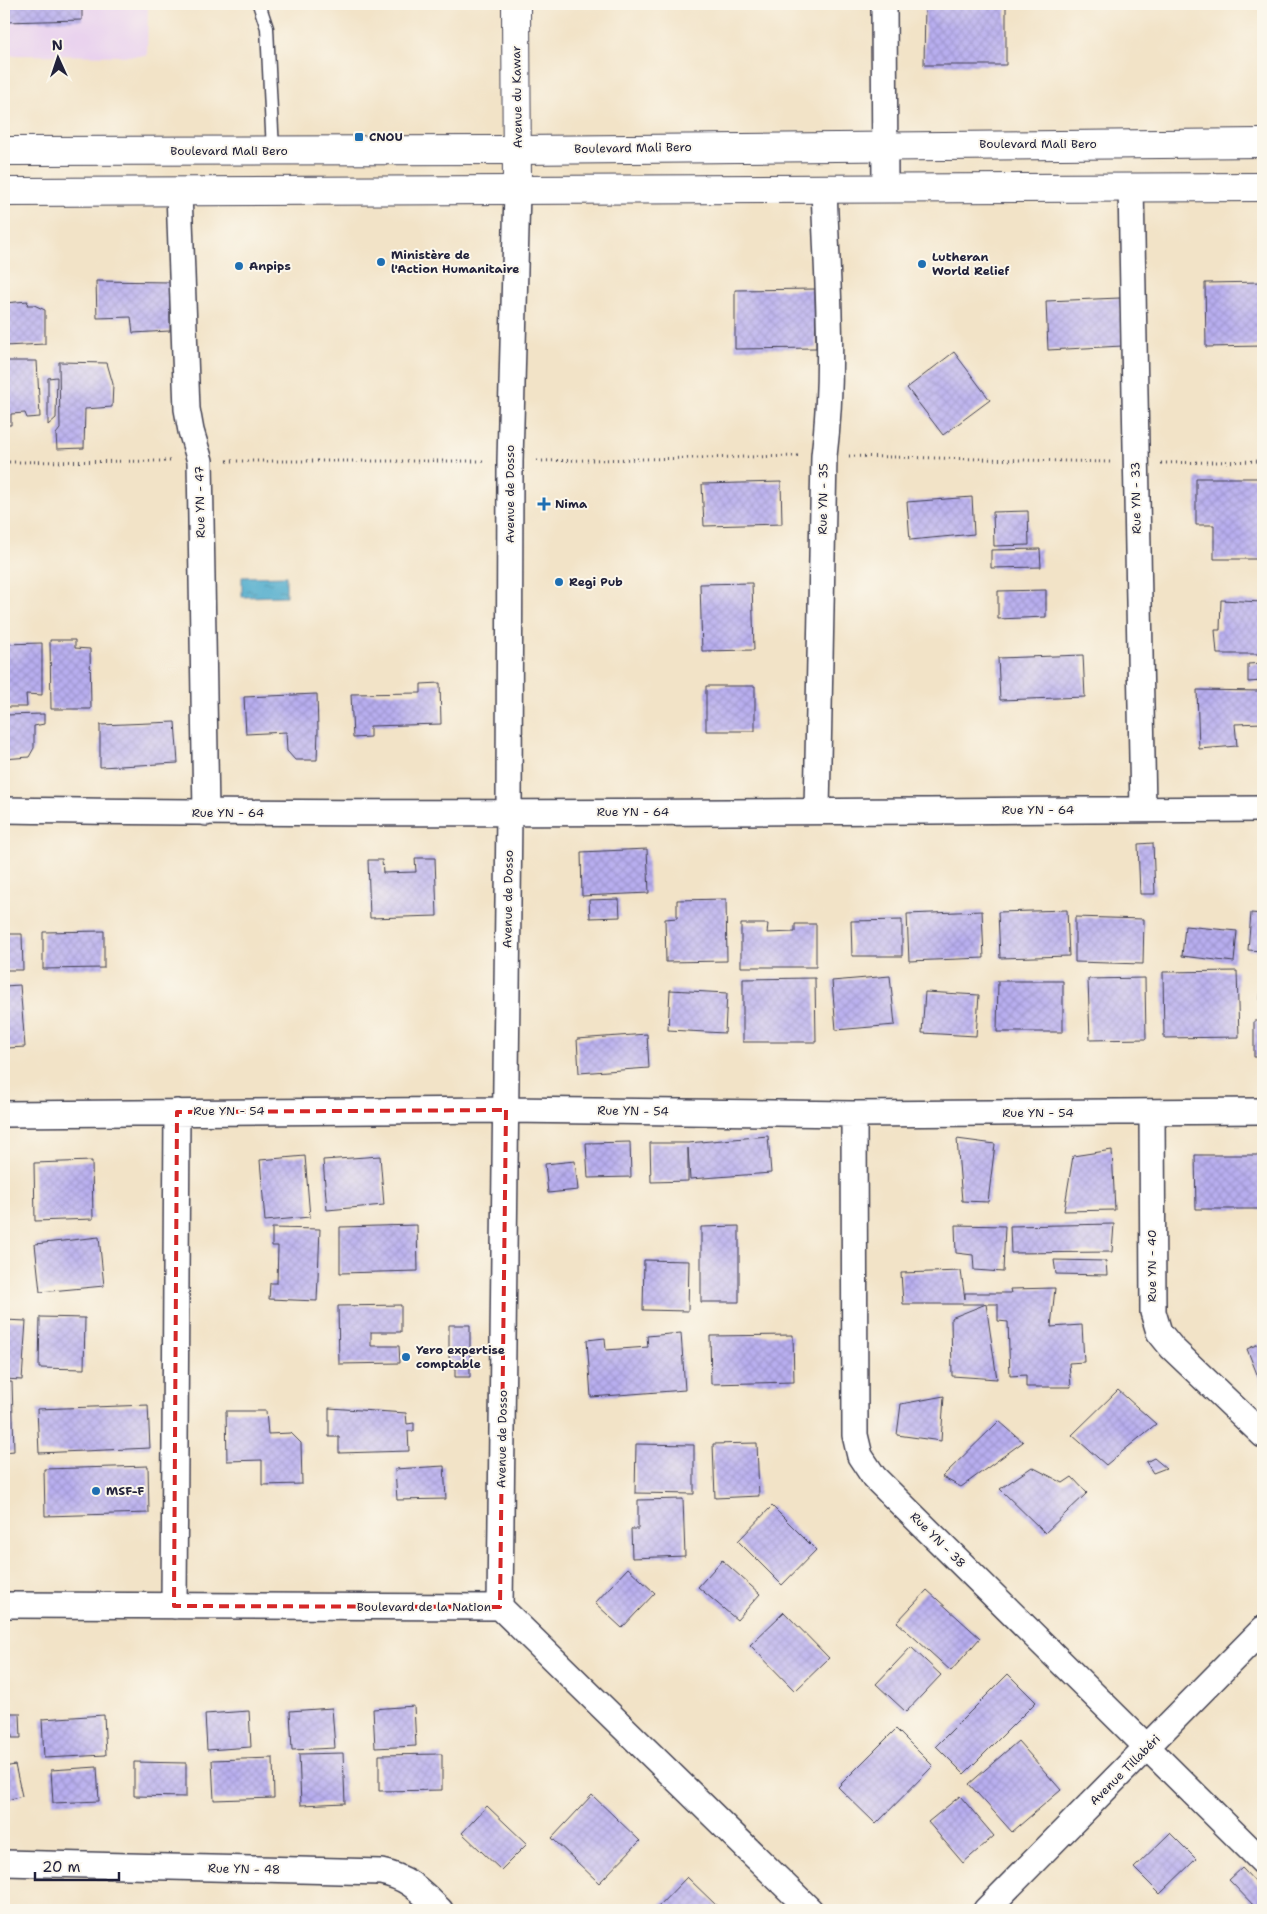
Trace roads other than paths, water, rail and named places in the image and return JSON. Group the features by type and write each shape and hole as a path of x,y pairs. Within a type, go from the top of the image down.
{"main road":[{"name":"Avenue du Kawar","path":"516,4 517,191"},
{"name":"Boulevard Mali Bero","path":"4,151 518,150 1263,143"},
{"path":"4,192 517,191 1131,186 1263,187"}],"street":[{"path":"884,4 885,187"},
{"name":"Rue YN - 33","path":"1131,186 1143,809"},
{"name":"Rue YN - 35","path":"817,811 824,456 830,387 824,188"},
{"name":"Avenue de Dosso","path":"500,1607 509,813 510,461 517,191"},
{"name":"Rue YN - 47","path":"179,192 186,393 191,431 200,461 206,813"},
{"name":"Rue YN - 64","path":"4,810 206,813 509,813 1263,808"},
{"name":"Rue YN - 54","path":"4,1114 506,1110 854,1114 1263,1111"},
{"path":"174,1606 177,1112"},
{"name":"Rue YN - 40","path":"1152,1112 1153,1312 1159,1332 1172,1348 1263,1435"},
{"name":"Rue YN - 38","path":"854,1114 855,1435 860,1456 874,1477 1263,1862"},
{"name":"Boulevard de la Nation","path":"4,1605 500,1607 810,1910"},
{"name":"Avenue Tillabéri","path":"986,1910 1263,1629"},
{"name":"Rue YN - 48","path":"4,1863 381,1872 398,1875 417,1888 440,1910"}],"lane":[{"path":"259,4 268,28 273,151"}],"water":[{"path":"286,576 286,596 242,597 242,577"}],"place":[{"name":"CNOU","path":"359,137"},
{"name":"Ministère de l'Action Humanitaire","path":"381,262"},
{"name":"Lutheran World Relief","path":"922,264"},
{"name":"Anpips","path":"239,266"},
{"name":"Nima","path":"544,504"},
{"name":"Regi Pub","path":"559,582"},
{"name":"Yero expertise comptable","path":"406,1357"},
{"name":"MSF-F","path":"96,1491"}]}
